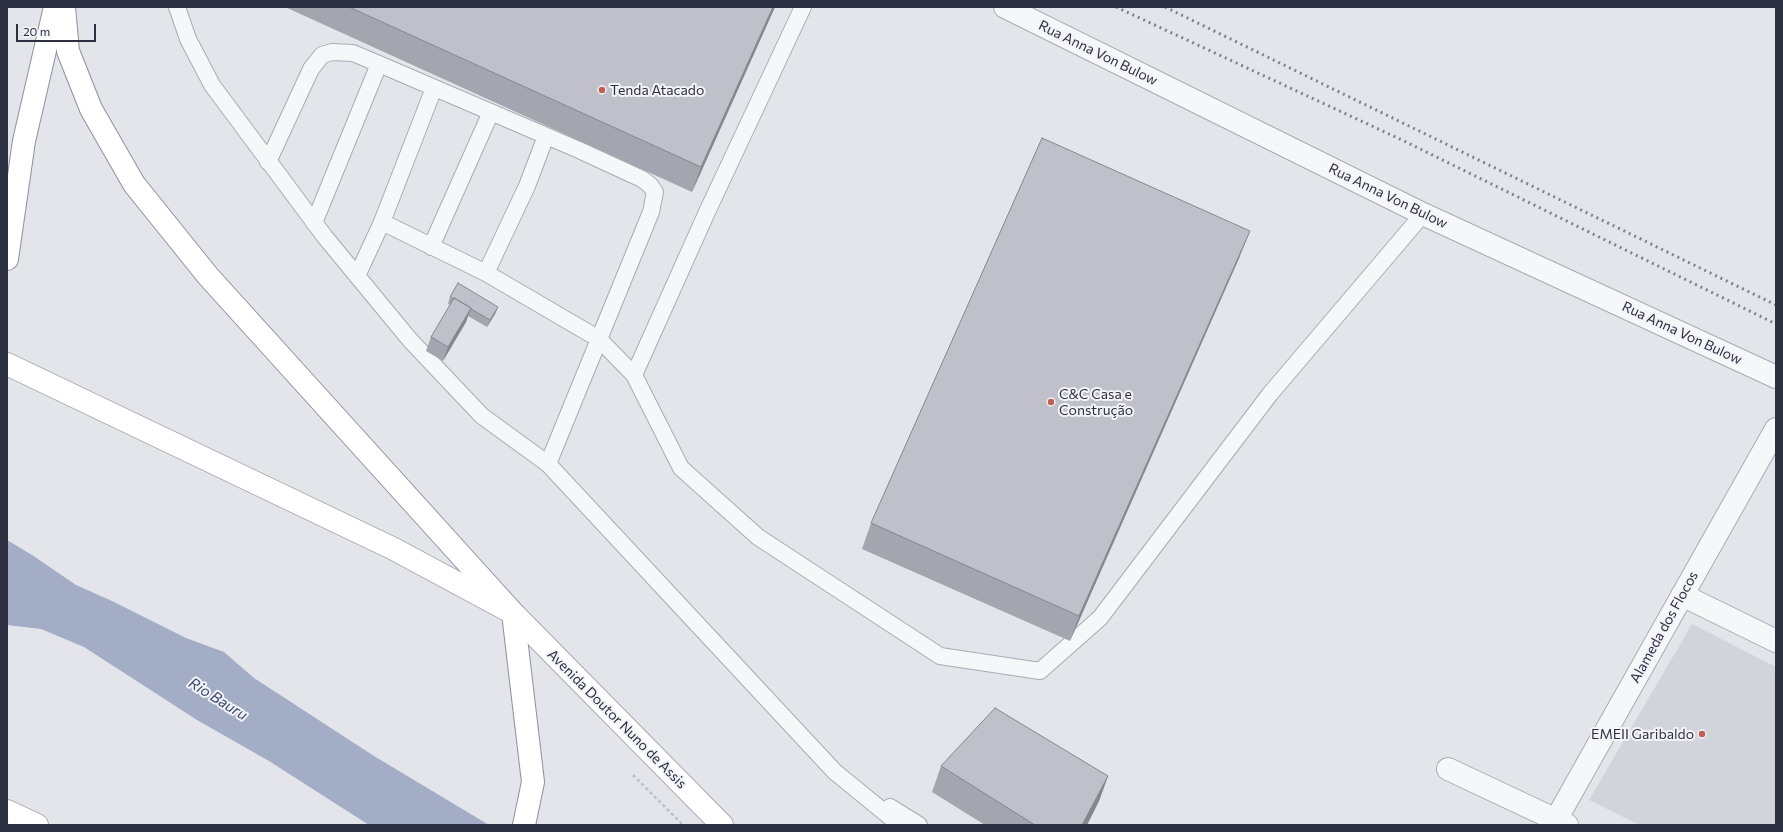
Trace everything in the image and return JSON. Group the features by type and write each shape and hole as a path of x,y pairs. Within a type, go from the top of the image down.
{"main road":[{"path":"7,259 24,141 55,7"},
{"path":"64,7 68,51 91,110 134,184 208,276 512,613 533,782 524,825"},
{"path":"7,364 394,549 512,613"},
{"name":"Avenida Doutor Nuno de Assis","path":"512,613 722,825"},
{"path":"7,811 37,825"}],"street":[{"name":"Rua Anna Von Bulow","path":"1004,7 1423,214 1776,377"},
{"name":"Alameda dos Flocos","path":"1558,823 1682,595 1776,429"},
{"path":"1682,595 1776,641"},
{"path":"1448,769 1558,823"}],"lane":[{"path":"177,7 188,39 212,85 314,223 410,340 482,416 548,464 835,772 900,825"},
{"path":"634,375 707,212 803,7"},
{"path":"268,162 311,69 322,55 332,52 353,53 642,179 655,192 651,212 548,464"},
{"path":"314,223 379,64"},
{"path":"357,276 382,222 434,88"},
{"path":"432,247 491,112"},
{"path":"486,273 526,186 546,136"},
{"path":"382,222 486,273 599,339 634,375 681,468 758,538 940,656 1040,670 1100,618 1270,394 1423,214"},
{"path":"835,772 920,825"}],"path":[{"path":"633,775 683,825"}],"shaded area":[{"name":"EMEII Garibaldo","path":"1692,624 1776,667 1776,825 1639,825 1589,800"}],"water":[{"name":"Rio Bauru","path":"7,540 76,585 112,601 186,638 224,652 254,678 374,756 489,825 369,825 269,761 197,720 84,647 41,629 7,625"}],"building":[{"name":"Tenda Atacado","path":"349,7 773,7 701,167"},
{"name":"C&C Casa e Construção","path":"1042,138 1250,231 1079,616 871,523"},
{"path":"458,283 498,307 490,320 450,297"},
{"path":"454,298 471,308 448,347 431,337"},
{"path":"995,708 1108,776 1082,825 1035,825 941,766"}],"railway":[{"path":"1116,7 1402,140 1776,324"},
{"path":"1165,7 1776,305"}],"place":[{"name":"Tenda Atacado","path":"602,90"},
{"name":"C&C Casa e Construção","path":"1051,402"},
{"name":"EMEII Garibaldo","path":"1702,734"}]}
